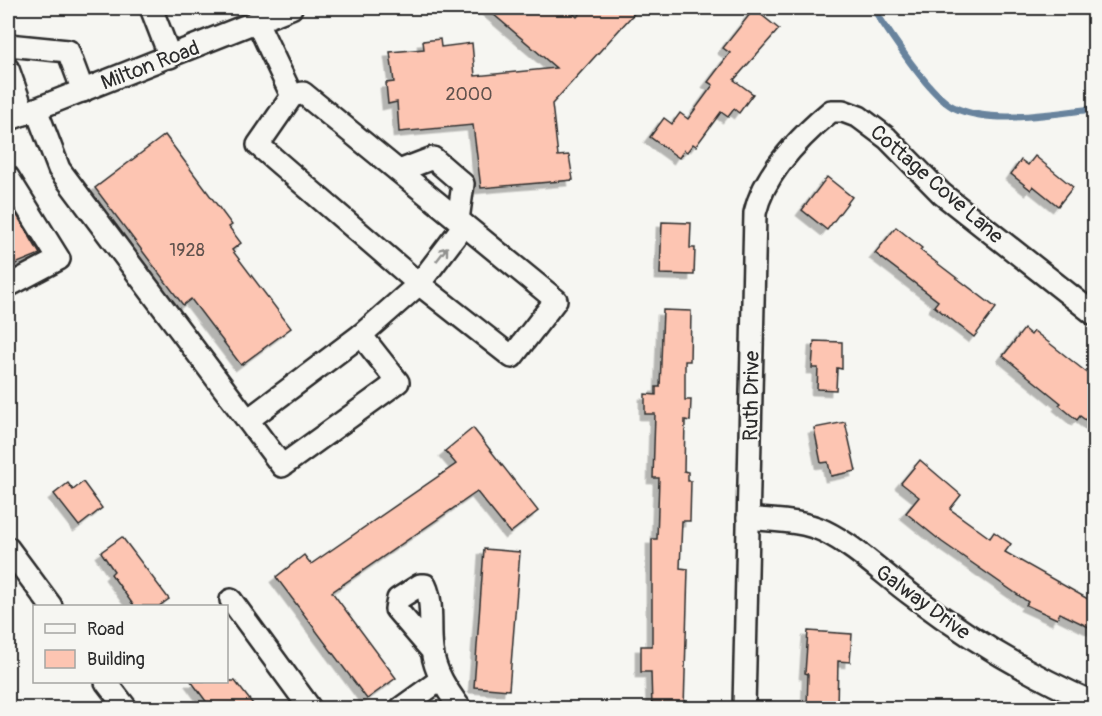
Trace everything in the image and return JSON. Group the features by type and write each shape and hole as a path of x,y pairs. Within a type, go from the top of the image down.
{"street":[{"path":"151,8 170,57"},
{"name":"Milton Road","path":"22,114 291,8"},
{"path":"257,22 292,96"},
{"path":"8,45 68,51 83,91"},
{"path":"8,69 22,114 59,169 282,466 398,382 361,335"},
{"path":"303,93 399,171 556,300 512,357 419,284 258,145 292,96 303,93"},
{"name":"Cottage Cove Lane","path":"831,111 843,111 859,117 887,138 942,194 1095,314"},
{"name":"Ruth Drive","path":"744,708 755,213 769,177 831,111"},
{"path":"248,420 361,335 419,284 461,222 463,184 433,158 399,171"},
{"path":"8,177 59,259 8,286"},
{"name":"Galway Drive","path":"748,519 804,524 825,531 968,636 1024,670 1095,703"},
{"path":"8,548 50,605"},
{"path":"231,600 310,708"},
{"path":"432,651 440,680 460,708"},
{"path":"401,708 440,680"},
{"path":"107,683 126,708"}],"building":[{"path":"486,8 567,8 577,17 585,8 639,8 552,104 558,156 569,155 573,180 481,188 473,125 399,132 397,102 388,104 386,83 394,82 390,52 424,49 423,41 440,39 441,47 472,43 475,76 556,68"},
{"path":"754,9 779,29 734,80 753,94 739,113 734,109 728,117 721,112 696,146 693,144 687,152 684,150 679,158 650,137 664,118 672,124 680,113 688,119 713,85 708,82 730,53 723,48"},
{"path":"165,135 232,225 229,227 241,243 232,250 291,328 241,365 191,299 183,305 95,188"},
{"path":"1035,156 1073,187 1058,206 1033,186 1031,190 1011,174 1021,160 1028,165"},
{"path":"827,177 852,197 827,230 802,210"},
{"path":"14,210 40,254 8,267 8,212"},
{"path":"662,222 691,223 690,248 695,248 694,275 660,274"},
{"path":"896,227 922,248 920,250 996,308 974,337 934,306 938,301 875,253"},
{"path":"663,310 691,311 690,361 685,361 685,400 691,400 690,421 685,420 684,471 688,472 688,481 691,481 690,521 682,521 680,568 688,569 684,708 652,708 651,672 641,672 641,646 652,646 652,539 657,539 659,478 653,478 655,414 645,414 645,394 656,395 656,387 660,387"},
{"path":"1024,329 1031,335 1034,331 1095,379 1095,427 1080,416 1077,420 1059,405 1061,403 1003,356"},
{"path":"814,341 842,342 842,369 837,368 836,390 817,389 818,368 812,368"},
{"path":"845,422 856,471 831,476 828,462 821,463 814,428"},
{"path":"473,428 538,511 510,533 477,492 332,592 396,678 367,699 276,577 304,555 311,564 456,464 445,451"},
{"path":"920,460 961,495 950,509 990,538 994,532 1011,544 1005,552 1095,603 1095,630 1060,613 1057,619 1026,605 1028,602 942,542 906,513 919,497 901,483"},
{"path":"83,482 102,508 79,526 54,494 68,483 73,490"},
{"path":"122,537 169,599 160,605 133,605 111,574 114,571 101,552"},
{"path":"484,549 520,552 509,690 474,687"},
{"path":"808,631 852,634 850,662 838,661 837,708 807,708 808,674 805,673"},
{"path":"235,681 256,708 211,708 192,683"}],"waterway":[{"path":"873,8 921,77 953,107 969,113 1004,117 1094,109"}]}
